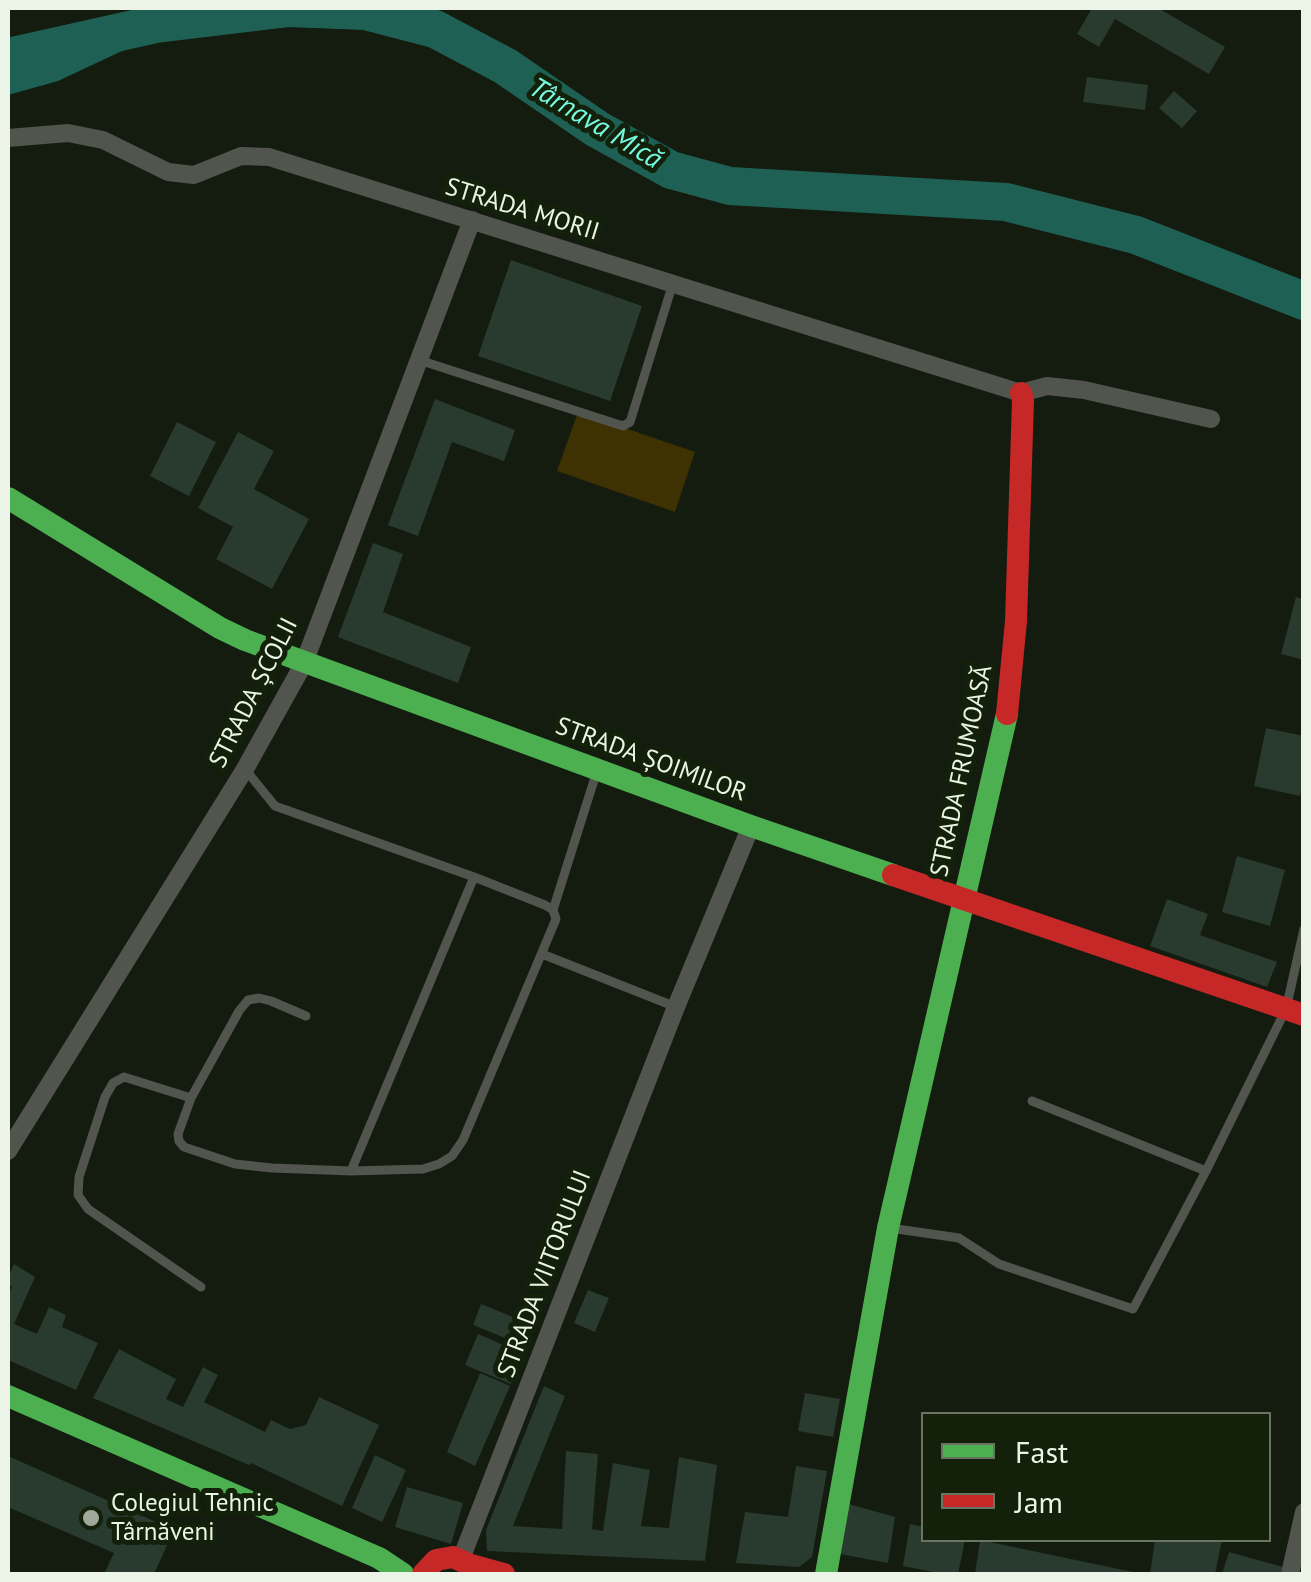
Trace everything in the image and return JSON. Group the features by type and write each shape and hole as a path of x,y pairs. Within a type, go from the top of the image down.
{"street":[{"name":"STRADA MORII","path":"8,138 68,133 103,140 168,172 194,175 242,156 269,158 1020,393"},
{"name":"STRADA ȘCOLII","path":"8,1152 245,769 304,663 472,220"},
{"path":"1020,393 1047,386 1084,390 1212,419"},
{"name":"STRADA FRUMOASĂ","path":"826,1574 888,1228 1006,720 1013,667 1023,418 1020,393"},
{"name":"STRADA ȘOIMILOR","path":"8,498 220,628 304,663 750,826 1295,1012"},
{"name":"STRADA VIITORULUI","path":"468,1566 676,1007 750,826"},
{"path":"8,1396 379,1558 404,1574"},
{"path":"1290,1574 1304,1512"},
{"path":"379,1558 429,1567 453,1556 468,1566 504,1574"}],"lane":[{"path":"419,360 623,426 630,422 673,283"},
{"path":"245,769 275,806 474,876 553,910"},
{"path":"306,1016 259,998 248,1000 191,1098 178,1134 184,1148 235,1164 272,1168 423,1169 452,1156 464,1140 556,919 553,910 597,770"},
{"path":"351,1170 474,876"},
{"path":"888,1228 959,1238 999,1264 1133,1309 1295,1012 1304,929"},
{"path":"542,954 676,1007"},
{"path":"191,1098 124,1077 113,1083 79,1177 78,1194 88,1209 201,1287"},
{"path":"1032,1101 1206,1171"}],"shaded area":[{"path":"578,412 695,452 675,512 557,471"}],"water":[{"path":"138,15 139,43 58,81 8,95 8,40"}],"building":[{"path":"1092,8 1158,8 1225,47 1209,74 1115,19 1099,47 1077,34"},
{"path":"1087,77 1148,85 1145,110 1083,102"},
{"path":"1174,91 1197,111 1182,128 1159,108"},
{"path":"511,260 642,306 610,401 478,356"},
{"path":"435,399 515,430 504,461 452,442 418,536 388,525"},
{"path":"177,422 216,442 189,496 150,476"},
{"path":"238,432 274,451 254,489 309,519 272,589 216,559 233,527 198,508"},
{"path":"373,543 403,554 383,612 471,647 458,683 338,637"},
{"path":"1296,597 1304,599 1304,660 1281,654"},
{"path":"1266,728 1304,736 1300,796 1254,786"},
{"path":"1237,856 1285,870 1270,926 1222,912"},
{"path":"1167,899 1208,914 1200,935 1277,962 1267,987 1150,946"},
{"path":"14,1264 35,1277 14,1324 37,1334 49,1307 66,1315 62,1327 98,1343 76,1390 8,1360 8,1297 12,1287 8,1277"},
{"path":"588,1290 609,1298 595,1332 574,1323"},
{"path":"481,1304 518,1319 510,1340 473,1325"},
{"path":"478,1334 524,1354 511,1384 465,1365"},
{"path":"119,1349 176,1379 166,1399 183,1407 203,1367 218,1375 204,1402 265,1432 271,1420 290,1429 306,1425 319,1397 379,1425 342,1506 251,1463 93,1398"},
{"path":"480,1373 510,1386 475,1466 447,1452"},
{"path":"544,1386 565,1396 513,1526 562,1529 566,1451 598,1454 592,1529 603,1531 613,1463 650,1470 641,1526 669,1528 679,1457 717,1465 705,1561 487,1551 486,1530"},
{"path":"805,1393 840,1399 833,1437 798,1431"},
{"path":"375,1455 406,1470 382,1522 352,1508"},
{"name":"Colegiul Tehnic Târnăveni","path":"8,1456 174,1530 154,1574 104,1574 114,1553 8,1507"},
{"path":"796,1466 827,1471 812,1557 799,1567 736,1563 745,1512 788,1517"},
{"path":"407,1487 463,1503 451,1544 395,1527"},
{"path":"849,1504 895,1517 888,1563 840,1554"},
{"path":"910,1524 921,1526 921,1542 965,1542 958,1574 903,1566"},
{"path":"980,1542 1138,1573 1137,1574 975,1574"},
{"path":"1155,1542 1222,1542 1215,1574 1150,1574"},
{"path":"1229,1552 1283,1567 1281,1574 1222,1574"}],"waterway":[{"name":"Târnava Mică","path":"8,57 156,24 289,8 366,11 435,29 505,66 597,129 671,170 730,186 1006,202 1136,235 1304,301"}],"traffic: fast":[{"path":"8,498 245,640 893,875"},
{"path":"826,1574 888,1228 1007,714"},
{"path":"8,1396 379,1558 403,1574"}],"traffic: jam":[{"path":"1007,714 1016,621 1021,393"},
{"path":"893,875 1304,1015"},
{"path":"423,1574 436,1560 453,1557 468,1564 475,1574"},
{"path":"468,1564 504,1574"}],"place":[{"name":"Colegiul Tehnic Târnăveni","path":"91,1518"}]}
